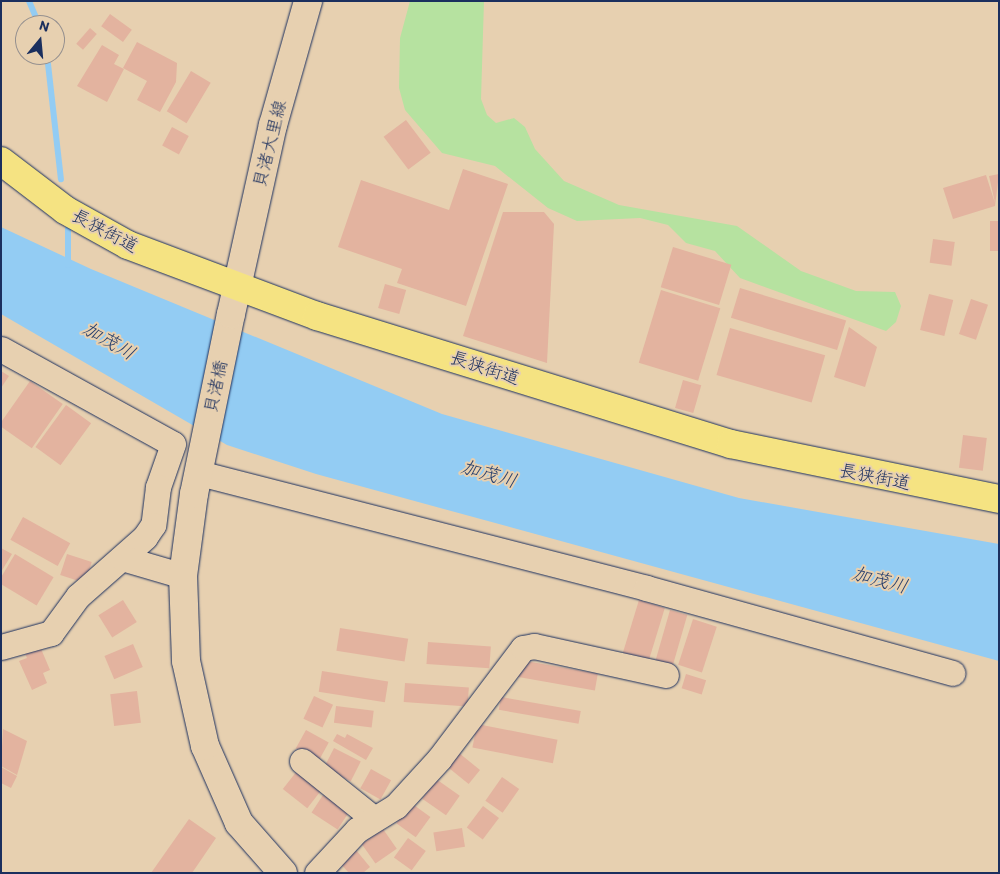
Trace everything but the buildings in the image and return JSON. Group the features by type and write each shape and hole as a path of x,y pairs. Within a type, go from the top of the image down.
{"main road":[{"name":"長狭街道","path":"1,161 65,210 128,245 237,288 731,444 999,499"}],"street":[{"name":"貝渚大里線","path":"231,314 274,125 308,1"},
{"name":"貝渚橋","path":"231,314 200,467 183,576 186,661 205,746 239,823 283,873"},
{"path":"1,349 173,444 158,487 153,525 122,558 78,596 51,633 1,647"},
{"path":"200,467 952,673"},
{"path":"122,558 183,576"},
{"path":"317,873 373,818 396,806 439,760 523,648 534,646 666,675"},
{"path":"302,761 373,818"}],"green space":[{"path":"410,1 484,1 481,99 487,115 496,123 514,118 525,127 535,149 564,181 619,205 737,226 801,271 856,291 895,292 901,306 896,322 886,331 740,278 715,251 686,243 668,225 640,218 577,221 548,208 495,166 442,153 405,110 399,88 400,38"}],"water":[{"name":"加茂川","path":"1,227 91,269 442,414 739,498 999,544 999,661 316,474 227,445 1,314"}],"waterway":[{"path":"29,1 35,15"},
{"path":"48,65 61,179"},
{"path":"68,229 68,265"}]}
